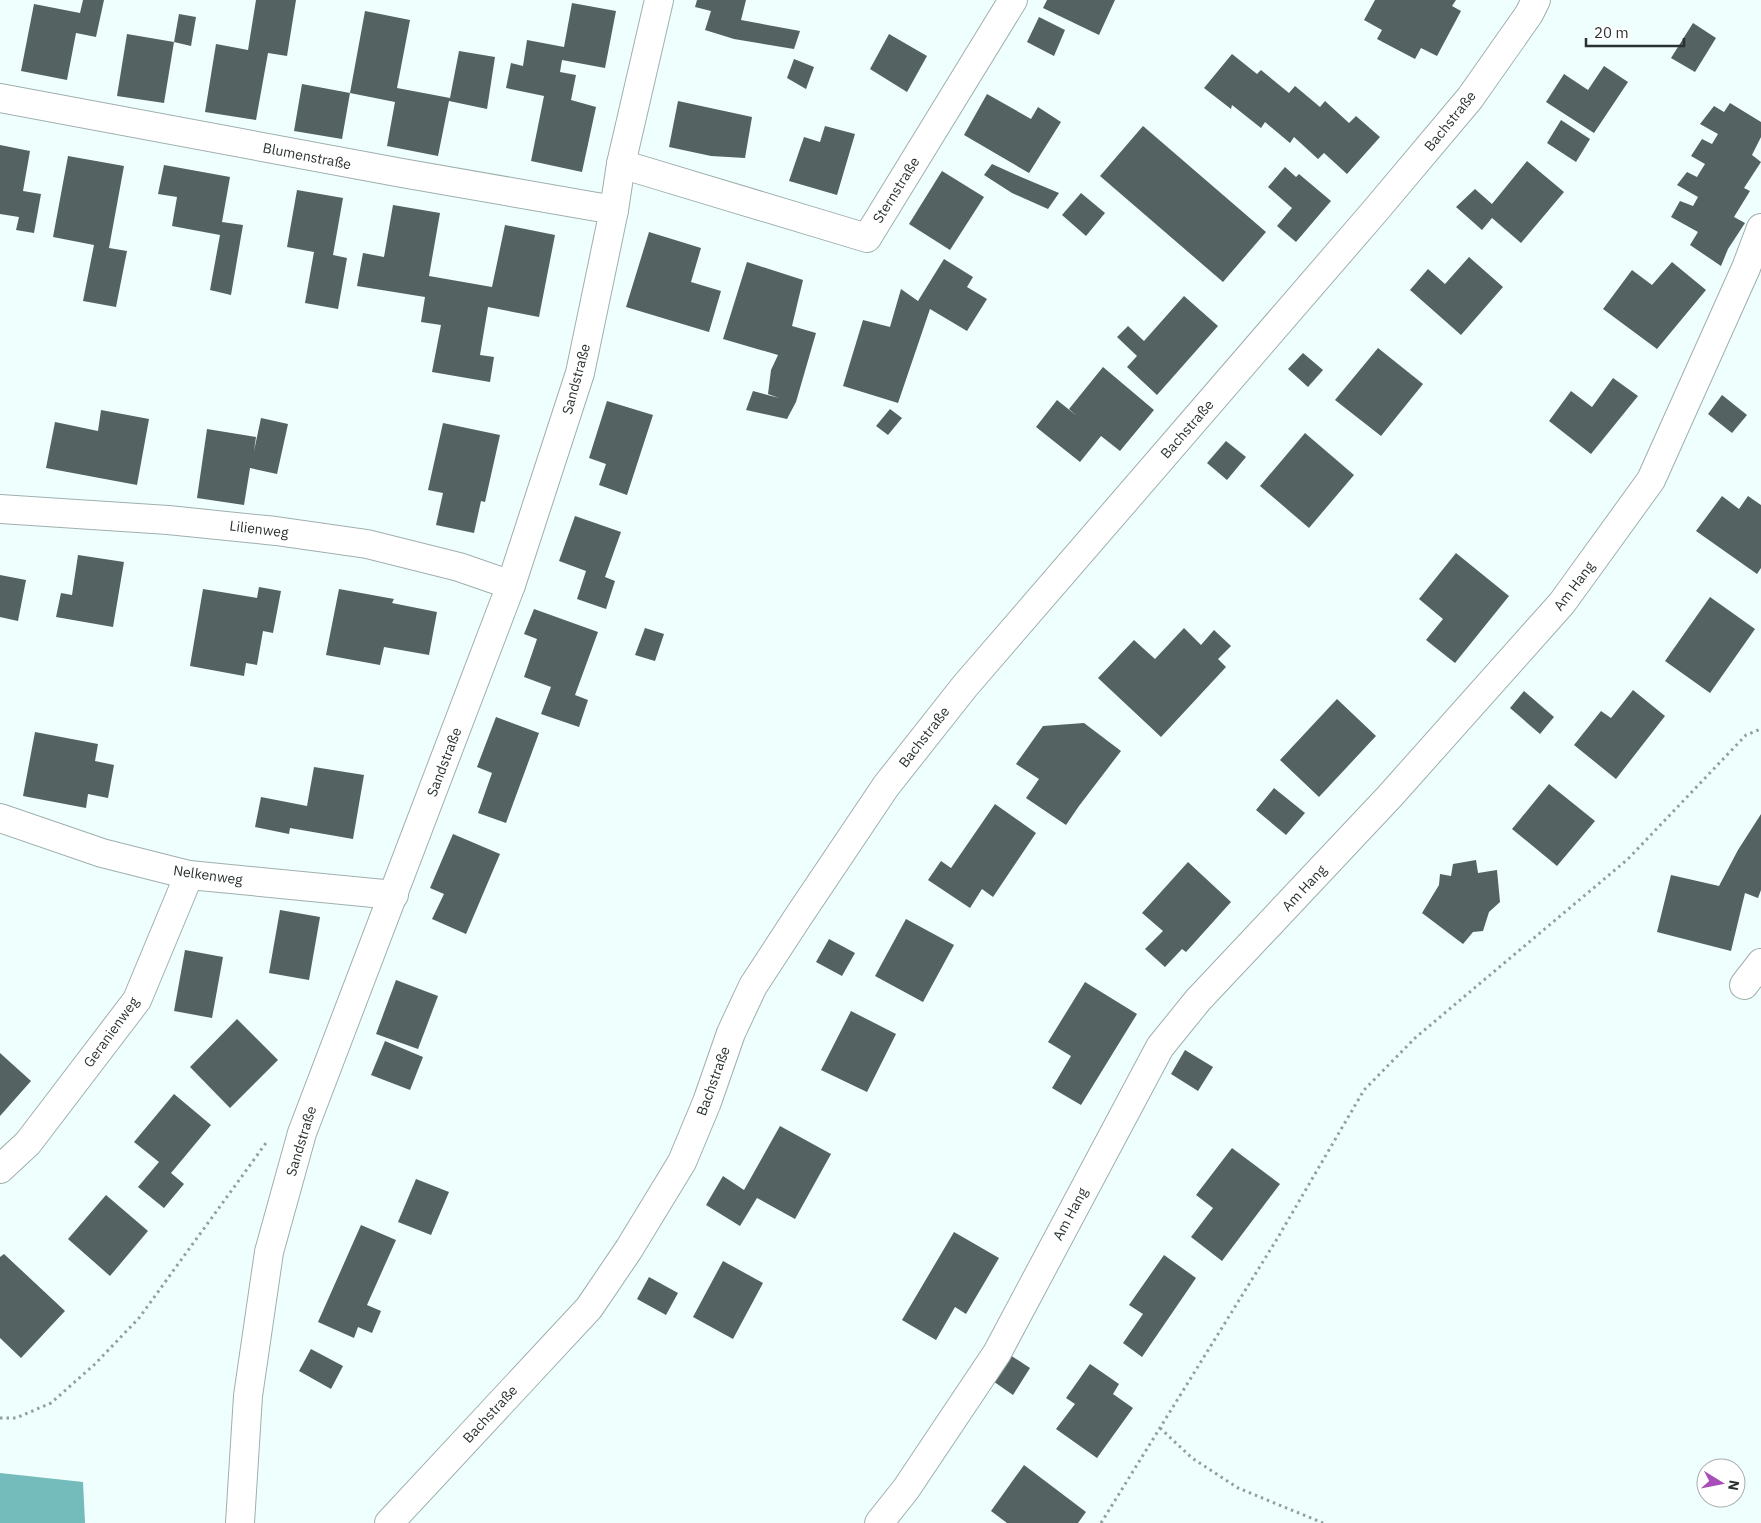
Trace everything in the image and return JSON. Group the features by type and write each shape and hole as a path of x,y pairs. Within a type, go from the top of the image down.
{"street":[{"name":"Sandstraße","path":"240,1523 248,1396 269,1252 302,1133 511,585 580,373 614,210 621,164 659,0"},
{"name":"Sternstraße","path":"621,164 867,238 1013,0"},
{"name":"Bachstraße","path":"389,1523 589,1308 629,1249 682,1162 707,1102 731,1033 754,986 886,786 965,686 1470,98 1529,14 1536,0"},
{"name":"Blumenstraße","path":"0,98 402,174 614,210"},
{"name":"Am Hang","path":"879,1523 906,1488 997,1352 1160,1047 1198,1000 1390,796 1562,603 1651,480 1754,274 1761,228"},
{"name":"Lilienweg","path":"0,509 168,520 276,531 358,543 459,567 511,585"},
{"name":"Nelkenweg","path":"0,818 102,853 189,875 394,895"},
{"name":"Geranienweg","path":"0,1169 28,1143 137,1000 189,875"},
{"path":"1744,986 1761,963"}],"path":[{"path":"1101,1523 1277,1239 1364,1090 1415,1038 1628,859 1746,735 1761,729"},
{"path":"0,1418 16,1418 51,1402 95,1364 139,1318 263,1146 270,1139"},
{"path":"1160,1428 1192,1458 1238,1488 1323,1523"}],"water":[{"path":"0,1473 83,1482 85,1523 0,1523"}],"building":[{"path":"83,0 104,0 96,37 76,33 67,80 21,71 34,4 80,13"},
{"path":"256,0 296,0 287,56 268,53 256,120 205,112 216,44 248,50"},
{"path":"697,0 746,0 741,20 800,31 794,49 734,39 705,30 711,11 695,7"},
{"path":"1047,0 1115,0 1099,35 1043,8"},
{"path":"1375,0 1456,0 1452,6 1461,11 1437,56 1421,48 1415,59 1377,39 1382,30 1364,20"},
{"path":"572,3 616,11 605,68 562,60 560,72 576,75 571,100 596,107 582,172 531,161 544,96 506,88 511,63 523,66 527,40 564,47"},
{"path":"365,11 410,20 397,88 450,98 459,51 495,57 487,109 449,101 438,156 387,146 395,102 350,93"},
{"path":"179,14 196,17 191,46 174,42"},
{"path":"1039,17 1065,30 1054,56 1027,42"},
{"path":"1693,23 1716,38 1695,72 1671,58"},
{"path":"127,34 174,42 164,103 117,96"},
{"path":"889,34 927,56 907,92 870,69"},
{"path":"1232,54 1257,74 1261,70 1289,93 1295,86 1320,107 1325,101 1349,123 1356,116 1380,137 1347,174 1324,153 1318,159 1294,137 1290,143 1265,122 1261,128 1232,105 1231,109 1204,88"},
{"path":"794,59 814,67 806,89 787,78"},
{"path":"1604,66 1628,82 1594,133 1546,102 1564,74 1588,90"},
{"path":"302,84 350,93 342,139 294,131"},
{"path":"987,94 1031,119 1038,107 1061,122 1029,173 964,135"},
{"path":"678,101 752,117 745,158 711,156 669,147"},
{"path":"1730,103 1761,122 1761,137 1752,155 1761,162 1744,188 1750,191 1734,217 1745,223 1728,249 1721,266 1690,245 1698,232 1671,217 1680,201 1693,206 1698,197 1677,185 1687,172 1697,177 1705,164 1691,156 1702,139 1712,144 1718,134 1700,124 1714,106 1724,112"},
{"path":"1561,120 1590,139 1576,162 1547,143"},
{"path":"825,126 855,134 837,195 789,181 804,137 820,142"},
{"path":"1143,126 1266,232 1223,282 1100,176"},
{"path":"0,145 30,151 23,191 41,194 34,233 16,230 19,217 0,214"},
{"path":"68,156 124,166 109,248 127,251 116,307 83,301 94,245 53,237"},
{"path":"1527,161 1564,192 1521,243 1492,218 1482,230 1456,207 1475,189 1492,204"},
{"path":"992,164 1059,193 1048,209 1012,193 984,175"},
{"path":"164,165 230,177 222,222 243,225 231,295 210,290 220,235 172,226 177,197 158,194"},
{"path":"1285,167 1296,177 1299,174 1331,201 1296,242 1277,226 1292,208 1268,187"},
{"path":"942,171 984,197 950,250 909,224"},
{"path":"297,190 343,198 333,255 347,258 338,309 305,303 314,252 287,247"},
{"path":"1081,193 1105,213 1086,236 1062,215"},
{"path":"393,205 440,213 429,276 492,287 505,225 555,235 539,317 488,307 480,355 494,357 490,382 432,372 441,325 421,322 425,297 357,286 363,253 384,257"},
{"path":"649,232 701,248 691,282 721,291 709,332 626,307"},
{"path":"1469,257 1503,287 1461,335 1410,290 1428,269 1445,284"},
{"path":"944,259 973,277 967,287 987,299 967,331 930,309 898,403 843,386 863,320 890,327 901,289 918,301"},
{"path":"747,262 803,280 792,326 816,333 796,402 787,419 746,410 753,391 779,398 768,394 771,370 778,355 723,339"},
{"path":"1672,262 1706,290 1657,349 1603,309 1632,270 1652,285"},
{"path":"1184,296 1218,326 1157,395 1127,367 1137,356 1117,337 1128,326 1144,341"},
{"path":"1378,348 1423,384 1381,436 1335,400"},
{"path":"1303,353 1323,370 1308,387 1288,369"},
{"path":"1103,367 1154,410 1120,451 1101,436 1080,462 1036,427 1057,400 1077,416 1069,409"},
{"path":"1613,378 1638,396 1591,454 1549,421 1571,391 1592,407"},
{"path":"1722,395 1747,415 1732,433 1708,414"},
{"path":"607,401 653,415 627,495 599,485 606,464 589,458"},
{"path":"890,409 902,418 888,435 876,426"},
{"path":"101,410 149,419 137,485 46,468 55,422 98,431"},
{"path":"261,418 288,424 277,474 250,468 244,505 197,498 207,429 256,437 254,451"},
{"path":"443,423 500,435 485,502 481,501 474,533 436,525 443,493 428,490"},
{"path":"1305,433 1354,475 1309,528 1260,486"},
{"path":"1226,441 1246,457 1227,480 1207,463"},
{"path":"1722,496 1739,509 1748,496 1761,505 1761,568 1757,574 1696,531"},
{"path":"575,516 621,532 605,577 615,581 606,609 577,599 586,571 559,561"},
{"path":"1456,553 1509,596 1455,663 1426,640 1443,619 1419,599"},
{"path":"78,555 124,562 113,627 56,617 61,593 72,595"},
{"path":"0,575 26,580 18,621 0,617"},
{"path":"259,587 281,591 273,633 263,631 257,665 246,663 244,676 190,666 203,589 257,598"},
{"path":"339,589 394,599 392,603 437,612 429,655 384,647 380,665 326,655"},
{"path":"1710,597 1755,629 1710,693 1665,661"},
{"path":"534,609 598,632 575,695 588,700 579,727 541,714 551,687 524,677 537,639 524,634"},
{"path":"645,628 664,634 655,661 635,655"},
{"path":"1184,628 1201,645 1214,630 1231,646 1218,659 1226,667 1161,737 1098,678 1134,640 1155,659"},
{"path":"1633,690 1665,716 1616,779 1574,745 1601,711 1611,718"},
{"path":"1524,691 1554,717 1540,734 1510,708"},
{"path":"1337,699 1376,736 1319,797 1280,760"},
{"path":"496,717 539,733 506,823 478,813 492,773 477,767"},
{"path":"1084,723 1121,751 1066,825 1026,798 1039,779 1016,764 1043,726"},
{"path":"35,732 98,744 95,761 114,765 108,798 88,794 86,808 23,796"},
{"path":"314,767 364,775 353,839 290,828 289,834 255,827 261,797 307,806"},
{"path":"1549,784 1595,821 1557,866 1512,829"},
{"path":"1274,788 1305,813 1286,835 1256,810"},
{"path":"995,804 1036,833 993,897 982,889 970,908 928,880 941,861 951,868"},
{"path":"1761,814 1761,890 1758,898 1745,893 1731,951 1657,932 1671,875 1719,886 1738,850"},
{"path":"453,834 500,854 466,934 432,919 444,894 430,888"},
{"path":"1476,860 1478,873 1497,870 1500,902 1489,912 1483,931 1473,932 1463,944 1422,913 1439,885 1440,874 1451,876 1453,864"},
{"path":"1188,862 1231,902 1186,952 1182,949 1165,967 1145,949 1163,931 1142,913"},
{"path":"280,910 320,917 309,980 269,973"},
{"path":"906,919 954,945 923,1002 875,976"},
{"path":"829,939 855,953 842,976 816,962"},
{"path":"185,950 223,957 212,1018 174,1011"},
{"path":"396,980 438,996 418,1049 376,1034"},
{"path":"1085,982 1137,1014 1081,1105 1052,1088 1071,1056 1048,1042"},
{"path":"851,1011 896,1034 867,1092 821,1070"},
{"path":"237,1019 278,1060 230,1108 190,1067"},
{"path":"385,1041 423,1057 410,1090 371,1075"},
{"path":"1185,1050 1213,1067 1198,1091 1171,1074"},
{"path":"0,1053 31,1081 0,1116"},
{"path":"174,1094 211,1125 171,1173 184,1184 164,1208 138,1187 159,1162 134,1142"},
{"path":"780,1126 831,1154 795,1219 757,1198 740,1226 706,1205 723,1176 744,1190"},
{"path":"1232,1148 1280,1184 1222,1261 1191,1237 1213,1208 1196,1195"},
{"path":"416,1179 449,1192 431,1235 398,1222"},
{"path":"106,1195 148,1231 110,1276 68,1239"},
{"path":"361,1225 396,1240 367,1305 381,1311 372,1333 358,1327 354,1338 318,1322"},
{"path":"954,1232 999,1258 966,1314 955,1307 936,1340 902,1320"},
{"path":"4,1254 65,1311 21,1358 0,1338 0,1257"},
{"path":"1164,1255 1196,1278 1142,1357 1123,1343 1143,1314 1129,1305"},
{"path":"723,1261 763,1283 733,1339 693,1317"},
{"path":"649,1277 678,1293 666,1315 637,1299"},
{"path":"311,1349 343,1366 331,1389 299,1371"},
{"path":"1007,1353 1030,1368 1013,1395 990,1379"},
{"path":"1090,1364 1119,1384 1113,1394 1133,1408 1097,1458 1056,1429 1075,1404 1066,1398"},
{"path":"1024,1465 1086,1512 1078,1523 1007,1523 991,1511"}]}
